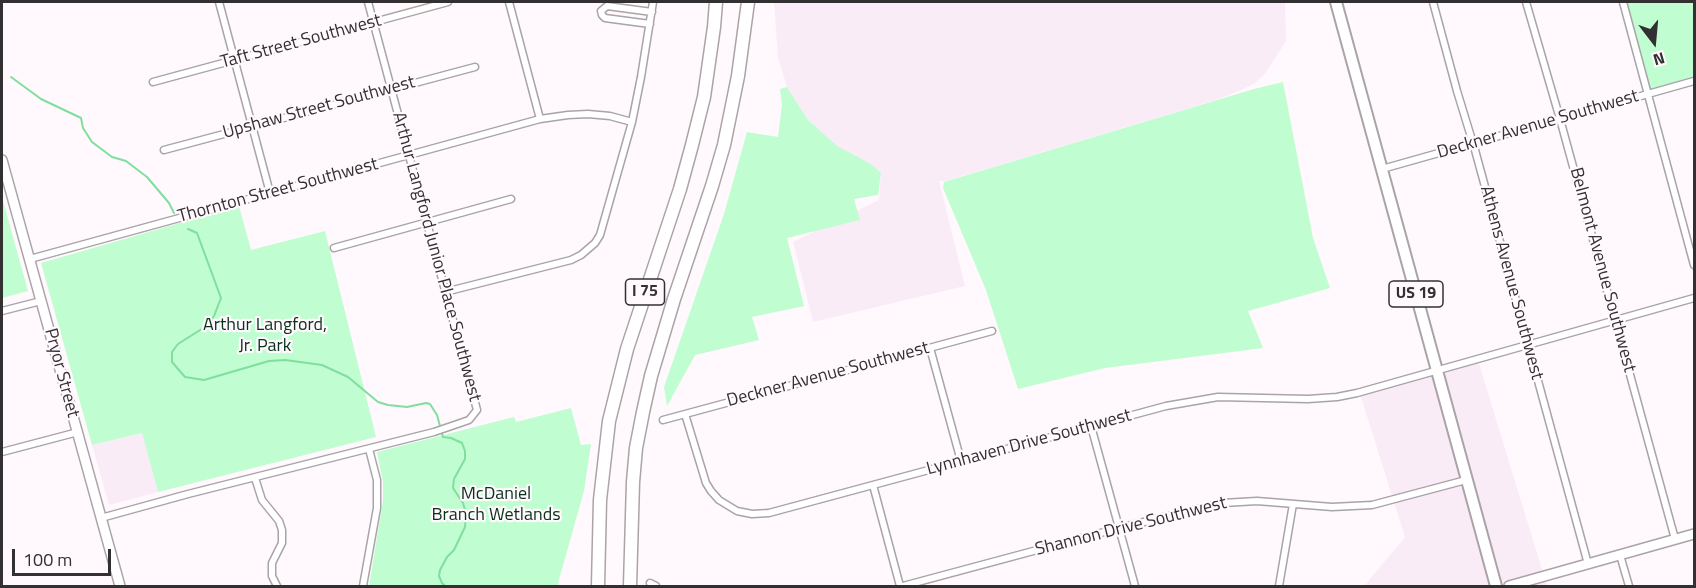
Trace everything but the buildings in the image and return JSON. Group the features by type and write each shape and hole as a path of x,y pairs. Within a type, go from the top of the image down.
{"highway":[{"name":"I 75","path":"598,586 600,500 611,413 627,349 693,145 704,97 716,2"},
{"name":"I 75","path":"630,586 633,482 641,421 651,376 674,299 724,145 738,76 748,2"}],"main road":[{"name":"US 19","path":"1336,2 1496,586"},
{"name":"Pryor Street","path":"2,160 120,586"},
{"path":"1509,586 1695,534"}],"street":[{"path":"219,2 270,193"},
{"name":"Arthur Langford Junior Place Southwest","path":"101,518 434,432 469,420 477,410 368,2"},
{"name":"Taft Street Southwest","path":"153,82 448,2"},
{"path":"509,2 540,119"},
{"path":"445,292 571,260 590,249 600,235 632,122 653,2"},
{"name":"Athens Avenue Southwest","path":"1432,2 1588,564"},
{"name":"Belmont Avenue Southwest","path":"1526,2 1675,539"},
{"path":"1623,2 1695,265"},
{"path":"650,24 605,18 601,11 607,6 652,12"},
{"name":"Upshaw Street Southwest","path":"164,150 475,67"},
{"name":"Deckner Avenue Southwest","path":"1382,169 1695,81"},
{"name":"Thornton Street Southwest","path":"30,259 540,119 588,114 610,116 632,122"},
{"path":"334,248 511,199"},
{"name":"Lynnhaven Drive Southwest","path":"685,414 706,483 719,500 737,510 752,514 769,513 1166,406 1210,398 1337,397 1695,298"},
{"path":"2,311 41,301"},
{"name":"Deckner Avenue Southwest","path":"663,420 992,331"},
{"path":"930,348 961,461"},
{"path":"1091,426 1135,586"},
{"path":"2,452 78,432"},
{"path":"363,586 377,508 377,480 369,448"},
{"path":"255,478 262,500 279,521 282,530 282,543 272,563 272,576 277,586"},
{"name":"Shannon Drive Southwest","path":"902,586 1223,502 1257,501 1332,507 1372,505 1466,480"},
{"path":"873,485 902,586"},
{"path":"1279,586 1293,504"},
{"path":"1620,555 1629,586"}],"shaded area":[{"path":"774,2 1285,2 1286,41 1265,74 1255,83 1239,91 1216,100 946,181 939,181 965,286 813,322 793,242 879,200 881,173 871,164 837,147 808,120 787,87 778,58"},
{"path":"1477,357 1547,586 1364,586 1405,537 1359,391"},
{"path":"142,433 158,492 109,505 92,445"}],"green space":[{"path":"1620,2 1694,2 1694,79 1645,92"},
{"path":"1283,82 1313,238 1330,288 1248,311 1263,348 1105,368 1018,389 986,290 943,188 944,182"},
{"path":"787,87 808,120 837,146 871,164 881,173 878,195 854,199 860,220 787,238 804,306 752,317 759,340 695,355 667,406 664,387 724,214 747,132 778,137 782,105 780,89"},
{"path":"2,197 28,291 2,298"},
{"name":"Arthur Langford, Jr. Park","path":"239,206 251,250 325,231 376,437 158,492 142,433 92,445 41,263"},
{"name":"McDaniel Branch Wetlands","path":"571,408 581,445 591,444 584,491 559,586 369,586 383,501 383,482 377,452 514,417 516,422"}],"waterway":[{"path":"11,77 41,99 81,118 83,128 92,142 112,157 126,161 147,177 169,203 174,213"},
{"path":"188,229 197,233 221,298 208,325 178,344 172,352 172,362 185,377 204,380 269,361 285,360 322,365 348,377 378,402 407,407 430,404 437,415 443,437 462,443 465,459 454,479 453,488 463,503 466,514 465,527 454,550 440,570 439,576 445,586"}]}
